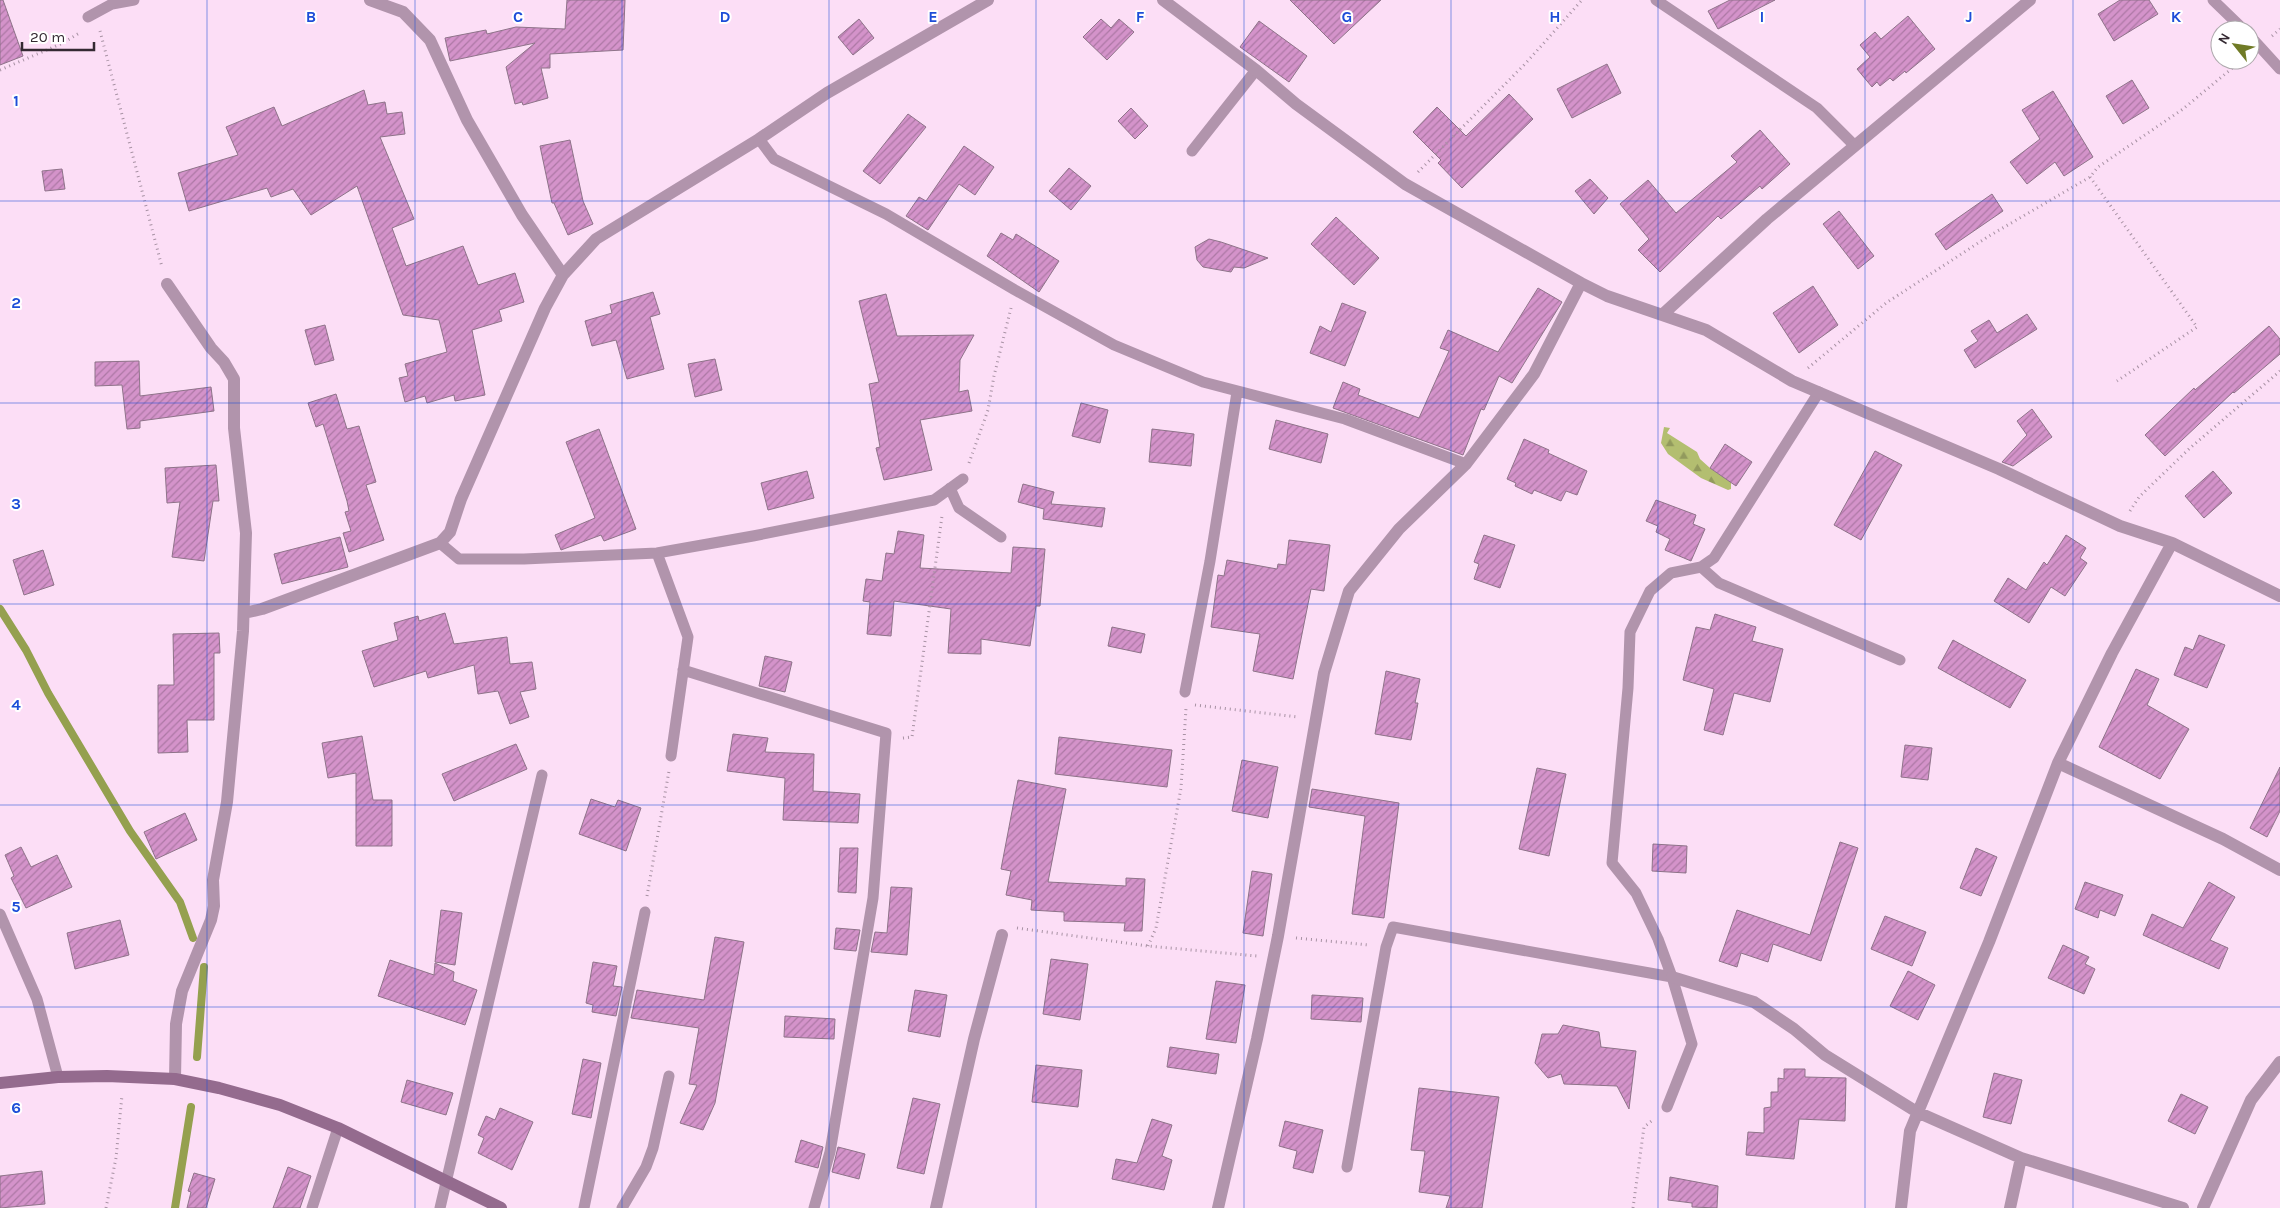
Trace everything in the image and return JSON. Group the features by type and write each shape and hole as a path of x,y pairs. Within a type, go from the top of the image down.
{"main road":[{"path":"0,1083 58,1077 124,1077 175,1079 219,1088 280,1105 338,1128 501,1208"}],"street":[{"path":"370,0 394,4 430,40 468,120 522,215 563,276"},
{"path":"244,613 262,609 440,543 450,532 461,499 545,308 563,276 596,239 759,139 827,93 988,0"},
{"path":"1163,0 1256,70 1296,104 1405,184 1581,283 1607,296 1706,330 1792,382 1999,469 2120,526 2172,543 2280,596"},
{"path":"1662,315 1768,219 1854,145 2030,0"},
{"path":"1218,1208 1257,1039 1272,957 1278,936 1324,673 1349,591 1399,529 1466,464 1534,374 1581,283"},
{"path":"167,284 211,348 224,362 234,379 234,428 246,533 244,613 227,802 213,880 214,906 211,920 182,991 176,1024 175,1079"},
{"path":"1901,1208 1910,1131 1989,942 2058,763 2112,653 2172,543"},
{"path":"2058,763 2223,839 2280,870"},
{"path":"936,1208 974,1039 1002,935"},
{"path":"1672,977 1754,1002 1794,1029 1826,1055 1917,1112 2021,1158 2182,1208"},
{"path":"2203,1208 2251,1100 2280,1062"},
{"path":"2010,1208 2021,1158"}],"lane":[{"path":"93,19 112,4 134,0"},
{"path":"1656,0 1817,108 1854,145"},
{"path":"2213,0 2234,20"},
{"path":"2260,47 2280,69"},
{"path":"1192,151 1256,70"},
{"path":"759,139 774,159 886,214 1015,290 1114,345 1203,382 1345,419 1466,464"},
{"path":"1185,692 1210,561 1237,392"},
{"path":"1667,1107 1692,1044 1672,977 1636,893 1612,863 1628,688 1630,632 1650,591 1671,573 1701,567 1714,558 1819,392"},
{"path":"440,543 459,559 524,559 656,553 934,500 963,479"},
{"path":"950,488 959,508 1001,537"},
{"path":"656,553 688,637 671,756"},
{"path":"1701,567 1719,583 1900,660"},
{"path":"683,670 886,733 873,898 830,1152 814,1208"},
{"path":"440,1208 542,775"},
{"path":"584,1208 645,912"},
{"path":"0,914 37,999 58,1077"},
{"path":"1347,1167 1386,947 1393,927 1672,977"},
{"path":"622,1208 646,1167 653,1148 670,1076"},
{"path":"312,1208 338,1128"}],"path":[{"path":"1405,184 1526,63 1582,0"},
{"path":"0,70 63,43 89,28 93,19"},
{"path":"93,19 167,284"},
{"path":"1792,382 1886,303 1990,236 2090,177 2098,167 2183,109 2230,70"},
{"path":"2090,177 2198,327 2117,381"},
{"path":"963,479 988,410 994,376 1015,290"},
{"path":"2120,526 2139,497 2190,448 2280,371"},
{"path":"886,733 902,738 912,737 943,512 934,500"},
{"path":"1148,946 1156,928 1181,788 1186,704 1316,719"},
{"path":"645,912 671,756"},
{"path":"1002,935 1007,927 1148,946 1272,957"},
{"path":"1278,936 1386,947"},
{"path":"106,1208 116,1158 124,1077"},
{"path":"1633,1208 1644,1127 1667,1107"}],"green space":[{"path":"1664,427 1670,428 1667,433 1697,452 1700,459 1710,468 1731,482 1731,489 1728,490 1701,478 1668,454 1661,443"}],"building":[{"path":"0,0 3,0 23,56 0,65"},
{"path":"567,0 625,0 623,50 550,54 550,68 541,68 548,98 523,105 522,102 515,104 506,67 535,43 450,61 445,38 486,30 487,34 516,27 565,29"},
{"path":"1290,0 1381,0 1334,44"},
{"path":"1730,0 1775,0 1718,29 1708,11"},
{"path":"2120,0 2149,0 2158,14 2114,41 2098,14"},
{"path":"1908,16 1935,49 1906,73 1905,71 1893,81 1890,78 1880,86 1877,82 1872,87 1857,69 1870,57 1860,45 1875,32 1881,39"},
{"path":"859,19 874,38 853,55 838,37"},
{"path":"1101,19 1111,28 1119,19 1134,32 1107,60 1083,37"},
{"path":"1259,21 1307,56 1289,82 1240,47"},
{"path":"1607,64 1621,93 1572,118 1557,89"},
{"path":"2132,80 2149,108 2123,124 2106,96"},
{"path":"364,90 368,105 385,102 387,114 402,112 405,134 380,137 414,219 392,228 406,266 463,246 478,285 515,273 524,302 499,310 502,321 472,330 485,395 455,401 454,395 427,403 425,396 405,402 399,378 408,376 405,364 447,352 439,320 403,315 357,186 311,215 293,189 271,197 267,188 189,211 178,173 238,155 226,127 274,107 282,126"},
{"path":"2053,91 2093,157 2064,176 2055,162 2027,184 2010,162 2040,139 2022,110"},
{"path":"1509,94 1533,119 1462,188 1438,163 1441,160 1413,132 1437,107 1466,136"},
{"path":"1131,108 1148,126 1135,139 1118,121"},
{"path":"908,114 926,127 880,184 863,171"},
{"path":"1760,130 1790,164 1762,189 1760,186 1721,219 1718,216 1660,272 1638,250 1649,239 1620,204 1648,180 1676,213 1737,162 1731,156"},
{"path":"570,140 583,201 593,224 568,235 554,203 552,203 540,146"},
{"path":"964,146 994,167 975,195 959,184 928,230 906,216 919,197 926,201"},
{"path":"1069,168 1091,186 1071,210 1049,191"},
{"path":"62,169 65,189 45,191 42,171"},
{"path":"1590,179 1608,198 1594,214 1575,191"},
{"path":"1992,194 2003,211 1946,250 1935,234"},
{"path":"1839,211 1874,256 1858,269 1823,224"},
{"path":"1336,217 1379,258 1354,285 1311,244"},
{"path":"1001,233 1013,240 1016,234 1059,261 1039,292 987,256"},
{"path":"1209,239 1268,258 1244,268 1234,267 1231,272 1203,267 1197,260 1195,247"},
{"path":"1813,286 1838,325 1799,353 1773,313"},
{"path":"1538,288 1562,302 1512,383 1499,376 1484,410 1481,409 1463,455 1333,408 1343,382 1360,389 1358,395 1419,418 1449,351 1440,348 1448,330 1498,352"},
{"path":"653,292 660,314 650,317 664,369 627,379 616,340 592,346 585,321 612,313 610,305"},
{"path":"886,294 897,336 974,335 960,360 959,392 968,390 972,411 920,420 932,470 884,480 876,448 880,447 869,384 879,382 859,301"},
{"path":"1342,303 1366,312 1345,366 1310,353 1320,326 1331,332"},
{"path":"2027,314 2037,329 1975,368 1964,350 1978,341 1971,331 1989,320 1997,333"},
{"path":"325,325 334,360 315,365 305,330"},
{"path":"2269,326 2280,339 2280,354 2233,392 2165,456 2145,435 2194,388 2195,390"},
{"path":"715,359 722,390 695,397 688,364"},
{"path":"139,361 140,396 211,387 214,411 140,421 140,428 127,429 122,385 95,386 95,362"},
{"path":"336,394 347,429 359,426 376,482 366,485 384,540 349,552 343,533 351,531 345,512 349,511 347,501 323,424 316,427 308,403"},
{"path":"1081,403 1108,410 1100,443 1072,436"},
{"path":"2032,409 2052,437 2013,466 2002,462 2027,435 2017,421"},
{"path":"1276,420 1328,434 1321,463 1269,449"},
{"path":"599,429 636,529 604,541 601,535 561,550 555,535 595,518 566,442"},
{"path":"1152,429 1194,434 1191,466 1149,462"},
{"path":"1524,439 1549,450 1548,453 1587,471 1577,495 1566,491 1561,501 1534,490 1532,494 1515,486 1516,483 1507,479"},
{"path":"1725,444 1752,462 1736,486 1710,468"},
{"path":"1875,451 1902,465 1861,540 1834,525"},
{"path":"216,465 219,501 213,501 204,561 172,557 180,502 167,503 165,468"},
{"path":"807,471 814,498 768,510 761,483"},
{"path":"2213,471 2232,493 2204,518 2185,496"},
{"path":"1023,484 1054,492 1051,504 1105,508 1102,527 1043,519 1044,509 1018,502"},
{"path":"1656,500 1696,515 1693,524 1705,529 1691,561 1665,550 1670,539 1656,532 1658,526 1646,521"},
{"path":"898,531 924,535 920,568 1011,573 1013,547 1045,549 1040,606 1036,606 1030,646 981,639 981,654 948,653 951,609 894,601 891,636 867,634 870,602 863,601 866,579 882,581 886,553 894,554"},
{"path":"1484,535 1515,545 1500,588 1474,579 1479,564 1474,562"},
{"path":"2066,535 2086,548 2080,558 2087,563 2065,596 2051,587 2029,623 1994,601 2008,578 2026,590 2044,562 2047,565"},
{"path":"340,537 348,567 282,584 274,554"},
{"path":"1289,540 1330,545 1324,591 1311,589 1293,679 1253,671 1260,634 1211,627 1218,575 1224,576 1227,560 1277,569 1278,564 1286,565"},
{"path":"43,550 54,585 24,595 13,560"},
{"path":"445,613 454,644 507,637 510,664 532,662 536,689 520,692 529,717 510,724 498,691 478,694 474,665 428,678 426,671 374,687 362,651 398,640 394,623 418,616 419,621"},
{"path":"1715,614 1756,627 1752,641 1783,649 1770,702 1734,693 1723,735 1704,730 1714,689 1683,680 1696,627 1710,630"},
{"path":"1112,627 1145,634 1141,653 1108,646"},
{"path":"219,633 220,653 214,653 214,720 187,720 188,752 158,753 158,685 174,685 173,634"},
{"path":"2199,635 2225,645 2207,688 2174,675 2185,647 2193,650"},
{"path":"1953,640 2026,680 2010,708 1938,668"},
{"path":"765,656 792,662 785,692 759,686"},
{"path":"2136,669 2159,679 2147,705 2189,729 2160,779 2099,747"},
{"path":"1386,671 1420,679 1415,703 1418,703 1411,740 1375,734"},
{"path":"733,734 768,738 765,752 814,754 813,791 860,794 858,823 783,820 785,778 727,771"},
{"path":"362,736 373,800 392,800 392,846 356,846 356,773 328,778 322,743"},
{"path":"1059,737 1172,750 1167,787 1055,774"},
{"path":"516,744 527,769 454,801 442,774"},
{"path":"1905,745 1932,748 1928,780 1901,777"},
{"path":"1242,760 1278,767 1268,818 1232,811"},
{"path":"2280,767 2280,811 2267,837 2250,828"},
{"path":"1537,768 1566,774 1549,856 1519,849"},
{"path":"1018,780 1066,789 1048,882 1126,886 1126,878 1145,879 1142,931 1124,931 1125,923 1064,921 1064,912 1031,910 1032,900 1006,895 1011,871 1001,869"},
{"path":"1312,789 1399,803 1384,918 1352,914 1365,816 1309,807"},
{"path":"591,799 615,807 618,800 641,808 626,851 579,834"},
{"path":"185,813 197,840 156,859 144,832"},
{"path":"1840,842 1858,848 1821,961 1773,944 1768,962 1741,953 1737,967 1719,961 1737,910 1810,935"},
{"path":"1653,844 1687,846 1686,873 1652,871"},
{"path":"21,847 31,867 57,855 72,887 26,908 11,878 14,876 5,855"},
{"path":"840,848 858,848 856,893 838,892"},
{"path":"1976,848 1997,857 1981,896 1960,888"},
{"path":"1252,871 1272,874 1263,936 1243,933"},
{"path":"2085,882 2123,895 2115,916 2100,910 2098,918 2075,909"},
{"path":"2209,882 2235,897 2210,940 2228,948 2219,969 2143,935 2152,914 2183,928"},
{"path":"891,887 912,888 907,955 871,952 875,932 887,933"},
{"path":"441,910 462,913 455,965 435,962"},
{"path":"1885,916 1926,932 1912,966 1871,949"},
{"path":"120,920 129,955 75,969 67,933"},
{"path":"836,928 860,930 856,951 834,949"},
{"path":"715,937 744,942 715,1103 703,1130 680,1123 697,1085 689,1084 699,1028 631,1018 637,990 704,1000"},
{"path":"2063,945 2089,957 2085,964 2095,969 2084,994 2048,978"},
{"path":"1051,959 1088,964 1080,1020 1043,1014"},
{"path":"390,960 434,975 435,963 454,972 453,981 477,990 465,1025 378,996"},
{"path":"593,962 617,966 613,986 622,987 616,1016 592,1012 593,1005 586,1003"},
{"path":"1908,971 1935,985 1918,1020 1890,1006"},
{"path":"1216,981 1245,985 1236,1043 1206,1039"},
{"path":"915,990 947,995 940,1037 908,1031"},
{"path":"1312,995 1363,998 1361,1022 1311,1019"},
{"path":"785,1016 835,1019 834,1039 784,1037"},
{"path":"1563,1025 1599,1032 1601,1047 1636,1051 1629,1109 1617,1086 1564,1084 1561,1074 1548,1078 1535,1063 1542,1034 1558,1034"},
{"path":"1170,1047 1219,1054 1216,1074 1167,1067"},
{"path":"583,1059 601,1063 591,1118 572,1114"},
{"path":"1036,1065 1082,1070 1078,1107 1032,1102"},
{"path":"1784,1069 1805,1069 1805,1077 1846,1078 1845,1121 1799,1119 1794,1159 1746,1155 1748,1132 1764,1133 1764,1108 1771,1107 1771,1092 1778,1092 1778,1078 1784,1079"},
{"path":"1994,1073 2022,1080 2011,1124 1983,1117"},
{"path":"407,1080 453,1093 446,1115 401,1102"},
{"path":"1419,1088 1499,1097 1482,1208 1446,1208 1450,1196 1419,1192 1425,1151 1411,1150"},
{"path":"2181,1094 2208,1107 2195,1134 2168,1121"},
{"path":"913,1098 940,1104 924,1174 897,1168"},
{"path":"500,1108 533,1122 512,1170 478,1153 484,1138 478,1135 486,1116 495,1120"},
{"path":"1152,1119 1172,1125 1162,1156 1172,1160 1164,1190 1112,1179 1116,1159 1137,1163"},
{"path":"1285,1121 1323,1130 1313,1173 1293,1168 1297,1151 1279,1146"},
{"path":"801,1140 823,1147 818,1168 795,1162"},
{"path":"838,1147 865,1154 859,1179 832,1172"},
{"path":"288,1167 311,1176 300,1208 273,1208"},
{"path":"42,1171 45,1204 0,1208 0,1176"},
{"path":"194,1173 215,1179 206,1208 187,1208 191,1192 188,1191"},
{"path":"1670,1177 1718,1186 1717,1208 1692,1207 1692,1203 1668,1200"}],"waterway":[{"path":"0,609 26,650 48,693 130,831 180,902 193,938"},
{"path":"197,1057 204,967"},
{"path":"175,1208 191,1107"}]}
